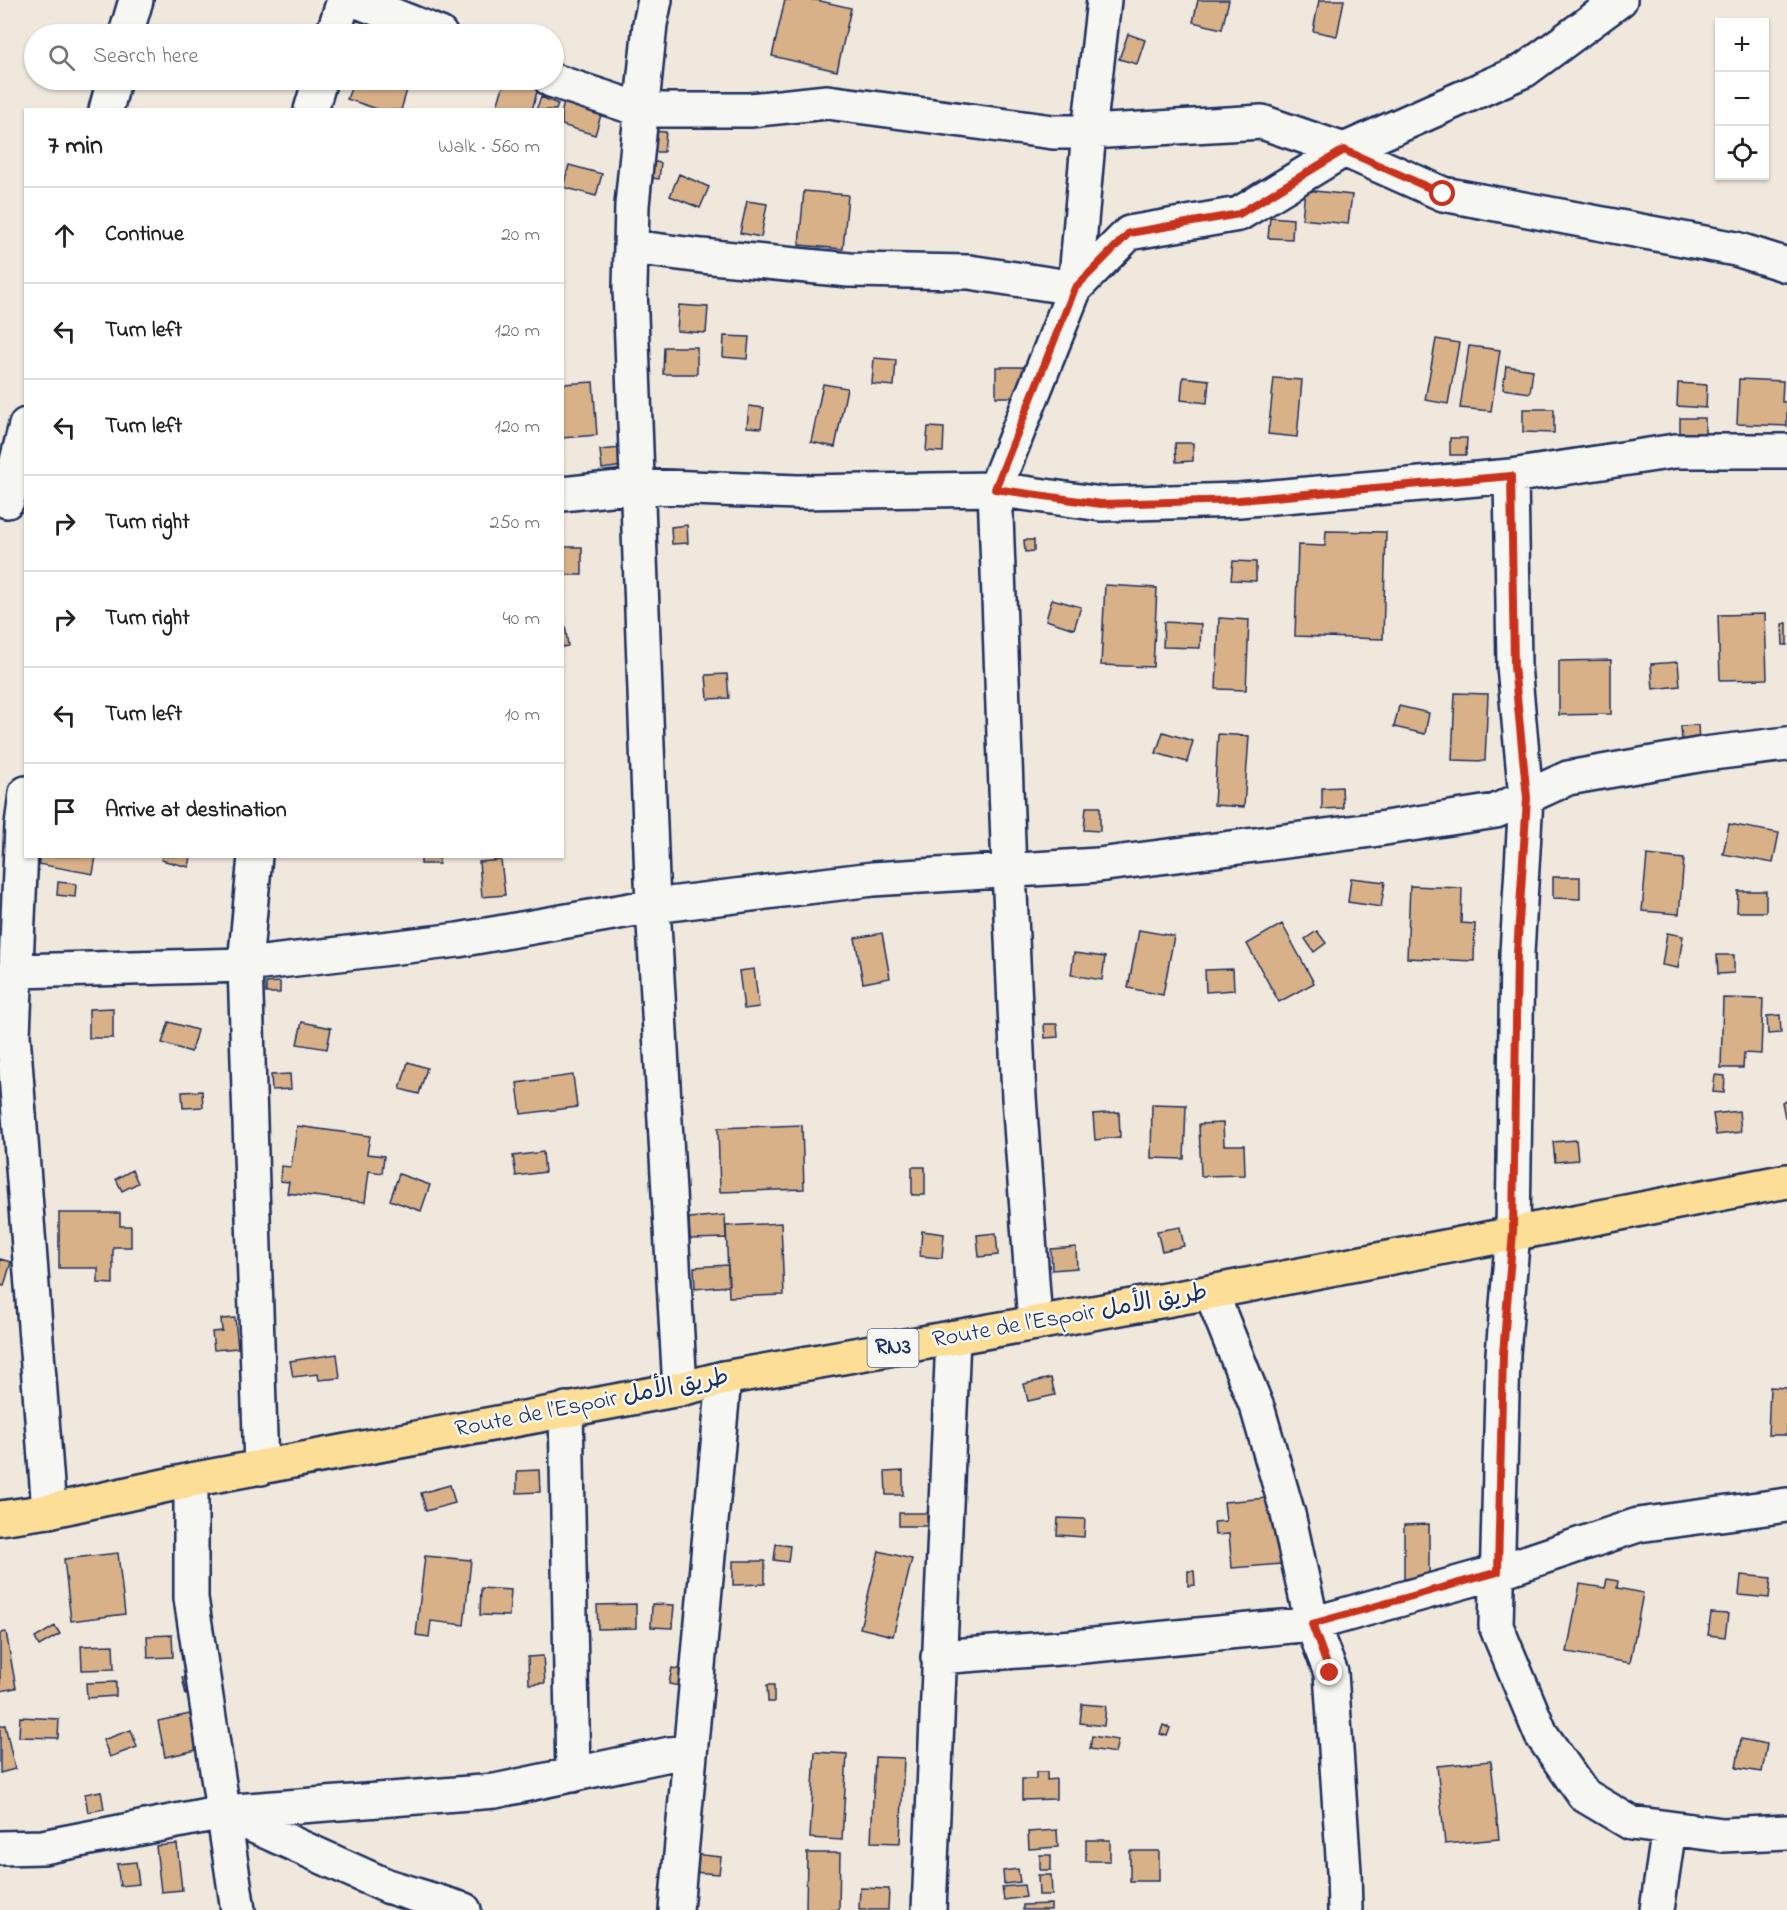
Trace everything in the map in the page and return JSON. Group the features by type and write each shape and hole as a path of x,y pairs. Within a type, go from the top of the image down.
{"highway":[{"name":"Route de l’Espoir طريق الأمل","path":"0,1518 49,1511 191,1480 680,1389 724,1378 1211,1292 1787,1181"}],"street":[{"path":"129,24 136,0"},
{"path":"336,24 344,0"},
{"path":"355,0 415,24"},
{"path":"655,0 650,24 632,205 630,288 652,906 680,1389"},
{"path":"1035,1323 1019,1097 995,489 1075,288 1104,0"},
{"path":"1075,288 1129,233 1239,214 1344,150 1525,70 1620,0"},
{"path":"564,84 642,110 750,111 827,102 1053,132 1262,122 1344,150 1443,194 1736,249 1787,265"},
{"path":"107,108 111,90"},
{"path":"312,108 317,90"},
{"path":"631,247 849,270 969,272 1075,288"},
{"path":"11,502 24,435"},
{"path":"564,494 638,486 798,492 995,489 1101,504 1239,500 1511,476 1675,451 1787,451"},
{"path":"1511,476 1514,666 1527,798 1517,953 1513,1232 1503,1354 1496,1626 1541,1734 1584,1795 1630,1823 1723,1835 1787,1832"},
{"path":"16,971 245,965 458,940 652,906 873,879 1098,865 1372,830 1496,812 1568,778 1704,754 1787,744"},
{"path":"24,809 16,971 7,1034 49,1511"},
{"path":"255,858 245,965 261,1468"},
{"path":"1211,1292 1258,1410 1288,1514 1312,1624 1330,1673 1345,1910"},
{"path":"929,1910 953,1338"},
{"path":"676,1910 724,1378"},
{"path":"566,1409 573,1775"},
{"path":"191,1480 191,1598 238,1910"},
{"path":"938,1657 1073,1647 1312,1624 1498,1572 1638,1525 1787,1505"},
{"path":"0,1848 43,1847 223,1812 495,1791 689,1752"},
{"path":"223,1812 387,1886 464,1910"},
{"path":"1657,1910 1669,1828"}],"building":[{"path":"785,0 816,0 851,8 837,71 772,56"},
{"path":"1198,0 1229,0 1222,29 1193,22"},
{"path":"1319,0 1344,0 1337,36 1313,31"},
{"path":"1128,34 1145,40 1137,64 1119,59"},
{"path":"350,90 407,90 402,108 374,108 347,99"},
{"path":"502,90 537,90 533,108 497,108"},
{"path":"541,97 558,104 557,108 537,108"},
{"path":"564,103 601,115 595,135 564,126"},
{"path":"651,131 666,132 664,152 650,152"},
{"path":"648,161 661,163 659,179 646,177"},
{"path":"569,165 602,174 596,196 564,187"},
{"path":"679,174 709,187 700,208 670,196"},
{"path":"1305,190 1352,195 1348,224 1302,219"},
{"path":"804,191 848,195 843,249 799,245"},
{"path":"747,201 767,204 761,237 740,233"},
{"path":"1270,217 1293,219 1292,239 1268,238"},
{"path":"679,305 708,307 706,333 677,331"},
{"path":"724,336 749,337 747,359 723,357"},
{"path":"1436,339 1459,343 1448,404 1425,400"},
{"path":"1469,346 1500,350 1491,411 1460,408"},
{"path":"664,347 697,347 697,374 663,374"},
{"path":"874,358 896,360 894,386 872,384"},
{"path":"1506,366 1533,370 1530,393 1503,389"},
{"path":"996,367 1028,367 1028,397 996,397"},
{"path":"1183,377 1209,380 1207,403 1181,400"},
{"path":"1274,378 1302,380 1297,437 1268,434"},
{"path":"1739,379 1783,381 1782,402 1787,402 1787,426 1737,424"},
{"path":"593,382 597,435 564,438 564,384"},
{"path":"1678,383 1707,385 1706,408 1677,406"},
{"path":"823,384 847,388 835,447 811,442"},
{"path":"749,406 764,408 761,428 747,427"},
{"path":"1523,409 1554,409 1554,433 1523,432"},
{"path":"1680,418 1705,418 1705,437 1680,437"},
{"path":"928,427 944,428 943,452 926,451"},
{"path":"1450,438 1467,438 1466,455 1450,455"},
{"path":"1175,443 1193,443 1193,461 1176,462"},
{"path":"621,448 623,466 602,469 600,450"},
{"path":"687,525 688,543 672,544 671,527"},
{"path":"1326,531 1386,532 1383,639 1295,636 1298,545 1325,546"},
{"path":"1024,540 1034,540 1034,551 1025,552"},
{"path":"564,547 582,547 582,575 564,575"},
{"path":"1233,561 1256,562 1256,581 1231,580"},
{"path":"1105,585 1157,588 1153,667 1101,665"},
{"path":"1052,599 1081,607 1074,629 1046,620"},
{"path":"1765,614 1767,679 1720,680 1718,615"},
{"path":"1219,618 1249,620 1246,690 1216,689"},
{"path":"1164,622 1201,624 1200,648 1163,647"},
{"path":"1787,623 1787,645 1783,645 1782,624"},
{"path":"564,625 565,625 568,646 564,647"},
{"path":"1611,660 1611,714 1559,715 1559,661"},
{"path":"1678,662 1680,686 1653,689 1651,664"},
{"path":"727,674 729,698 708,699 706,675"},
{"path":"1455,693 1488,694 1485,761 1452,760"},
{"path":"1399,706 1429,713 1425,734 1394,727"},
{"path":"1698,725 1699,742 1682,743 1681,726"},
{"path":"1163,732 1193,741 1187,762 1156,753"},
{"path":"1218,734 1249,736 1244,807 1214,805"},
{"path":"1342,787 1343,808 1322,809 1322,788"},
{"path":"1086,807 1100,807 1100,831 1084,830"},
{"path":"1729,824 1779,833 1773,863 1723,854"},
{"path":"1647,855 1684,859 1679,914 1642,911"},
{"path":"39,858 96,858 93,874 38,864"},
{"path":"162,858 191,858 189,867 161,860"},
{"path":"421,858 439,858 439,864 421,864"},
{"path":"501,860 505,895 482,897 479,862"},
{"path":"1553,877 1580,877 1580,899 1553,898"},
{"path":"1351,878 1385,882 1381,907 1348,902"},
{"path":"58,882 76,884 75,897 57,895"},
{"path":"1410,886 1462,888 1461,923 1475,924 1474,961 1407,958"},
{"path":"1738,891 1766,891 1766,912 1737,912"},
{"path":"1282,924 1314,983 1279,1002 1247,944"},
{"path":"1139,930 1174,936 1163,995 1128,988"},
{"path":"1317,931 1326,943 1314,952 1305,939"},
{"path":"882,933 890,978 863,983 855,938"},
{"path":"1667,933 1683,936 1678,968 1662,965"},
{"path":"1074,953 1105,957 1102,980 1071,975"},
{"path":"1717,955 1734,955 1734,973 1718,974"},
{"path":"754,969 759,1007 744,1009 739,971"},
{"path":"1233,969 1234,990 1206,992 1205,970"},
{"path":"280,982 280,993 266,993 266,983"},
{"path":"1723,998 1763,999 1761,1054 1744,1053 1743,1068 1721,1068"},
{"path":"113,1008 113,1038 89,1038 89,1009"},
{"path":"1780,1015 1781,1033 1768,1034 1767,1016"},
{"path":"169,1022 197,1030 191,1052 162,1043"},
{"path":"302,1022 331,1028 327,1049 297,1044"},
{"path":"1044,1024 1057,1024 1058,1037 1045,1038"},
{"path":"408,1062 427,1068 419,1094 400,1089"},
{"path":"290,1074 291,1089 272,1090 271,1075"},
{"path":"573,1075 577,1107 521,1114 517,1083"},
{"path":"1715,1075 1725,1076 1724,1093 1713,1092"},
{"path":"202,1091 203,1107 183,1108 182,1092"},
{"path":"1787,1101 1787,1117 1785,1117 1782,1102"},
{"path":"1152,1104 1186,1105 1184,1159 1151,1158"},
{"path":"1739,1111 1741,1132 1716,1135 1713,1114"},
{"path":"1119,1112 1120,1137 1095,1140 1093,1114"},
{"path":"1223,1123 1224,1145 1244,1145 1245,1175 1201,1176 1199,1124"},
{"path":"802,1125 804,1189 720,1192 718,1128"},
{"path":"297,1126 370,1136 367,1154 384,1156 382,1173 369,1171 365,1202 287,1193 289,1182 280,1181 281,1166 291,1167"},
{"path":"1576,1140 1578,1160 1555,1162 1553,1142"},
{"path":"543,1152 545,1172 516,1176 513,1156"},
{"path":"912,1167 925,1167 925,1195 912,1195"},
{"path":"132,1170 138,1183 122,1191 116,1179"},
{"path":"399,1174 430,1185 421,1211 390,1200"},
{"path":"59,1213 120,1213 120,1226 131,1226 131,1247 113,1247 113,1284 98,1283 98,1268 59,1268"},
{"path":"725,1215 726,1238 690,1239 689,1218"},
{"path":"781,1223 784,1295 729,1297 726,1226"},
{"path":"1180,1227 1184,1246 1162,1251 1157,1231"},
{"path":"922,1231 944,1234 942,1258 920,1256"},
{"path":"996,1233 998,1255 979,1257 977,1235"},
{"path":"1076,1247 1077,1268 1052,1270 1051,1249"},
{"path":"0,1259 11,1262 4,1286 0,1285"},
{"path":"728,1265 729,1286 695,1289 694,1267"},
{"path":"235,1318 238,1348 214,1350 212,1332 222,1331 221,1319"},
{"path":"337,1354 340,1378 319,1380 318,1374 293,1377 290,1361"},
{"path":"1051,1378 1055,1395 1028,1401 1024,1384"},
{"path":"1770,1387 1787,1388 1787,1435 1768,1435"},
{"path":"539,1470 540,1492 517,1493 517,1471"},
{"path":"903,1471 903,1495 886,1495 885,1472"},
{"path":"450,1485 455,1503 426,1511 421,1493"},
{"path":"1277,1497 1281,1564 1232,1568 1229,1534 1215,1535 1214,1522 1226,1521 1224,1502"},
{"path":"899,1513 927,1513 928,1526 899,1526"},
{"path":"1058,1518 1085,1519 1084,1537 1057,1535"},
{"path":"1429,1524 1429,1579 1404,1579 1404,1525"},
{"path":"776,1544 790,1546 788,1562 774,1560"},
{"path":"879,1551 912,1559 893,1636 860,1628"},
{"path":"118,1553 125,1614 71,1621 64,1559"},
{"path":"425,1556 471,1560 464,1625 431,1621 429,1637 416,1635"},
{"path":"733,1561 765,1561 765,1584 733,1585"},
{"path":"1188,1571 1194,1571 1195,1585 1188,1586"},
{"path":"1741,1575 1771,1578 1769,1598 1739,1595"},
{"path":"1607,1579 1618,1581 1617,1588 1643,1593 1630,1663 1567,1652 1580,1584 1605,1588"},
{"path":"481,1588 511,1590 509,1616 480,1615"},
{"path":"636,1604 636,1628 598,1629 597,1605"},
{"path":"652,1604 674,1605 672,1628 651,1627"},
{"path":"1711,1613 1728,1614 1725,1637 1708,1635"},
{"path":"55,1626 60,1634 39,1646 35,1638"},
{"path":"6,1632 16,1688 0,1691 0,1633"},
{"path":"172,1635 173,1657 148,1658 147,1636"},
{"path":"113,1645 114,1669 82,1670 81,1646"},
{"path":"543,1656 545,1683 529,1684 528,1657"},
{"path":"672,1668 688,1671 685,1687 669,1684"},
{"path":"192,1675 196,1692 186,1695 182,1677"},
{"path":"116,1682 116,1696 87,1698 86,1683"},
{"path":"767,1685 774,1685 774,1702 768,1702"},
{"path":"1082,1704 1106,1706 1104,1726 1080,1723"},
{"path":"190,1714 197,1750 165,1757 158,1721"},
{"path":"20,1717 59,1719 58,1738 19,1737"},
{"path":"5,1725 15,1769 0,1773 0,1726"},
{"path":"1163,1725 1170,1728 1167,1736 1160,1734"},
{"path":"131,1730 137,1747 110,1757 103,1740"},
{"path":"1092,1736 1118,1740 1115,1753 1090,1749"},
{"path":"1741,1739 1767,1744 1762,1772 1736,1768"},
{"path":"815,1752 847,1754 842,1840 810,1838"},
{"path":"875,1757 904,1758 900,1843 871,1842"},
{"path":"1491,1761 1499,1839 1445,1844 1437,1766"},
{"path":"1036,1772 1047,1772 1047,1780 1056,1779 1056,1799 1022,1800 1022,1779 1036,1779"},
{"path":"101,1791 104,1809 88,1812 85,1794"},
{"path":"1057,1830 1058,1847 1029,1849 1028,1832"},
{"path":"1086,1840 1110,1840 1110,1861 1086,1861"},
{"path":"177,1844 182,1890 161,1892 156,1846"},
{"path":"1130,1851 1159,1851 1159,1881 1130,1881"},
{"path":"807,1853 840,1853 839,1910 806,1910"},
{"path":"693,1854 721,1857 719,1874 692,1872"},
{"path":"1040,1855 1051,1855 1051,1870 1040,1870"},
{"path":"136,1862 139,1884 120,1886 117,1864"},
{"path":"1018,1869 1020,1882 1004,1884 1003,1871"},
{"path":"1038,1875 1051,1875 1052,1895 1039,1895"},
{"path":"1024,1885 1026,1897 1004,1900 1002,1887"},
{"path":"860,1888 889,1889 888,1910 859,1910"},
{"path":"1051,1904 1051,1910 1023,1910 1023,1905"}],"route":[{"path":"1330,1673 1312,1624 1498,1572 1503,1354 1513,1232 1517,953 1527,798 1514,666 1511,476 1239,500 1101,504 995,489 1075,288 1129,233 1239,214 1344,150 1443,194"}]}
